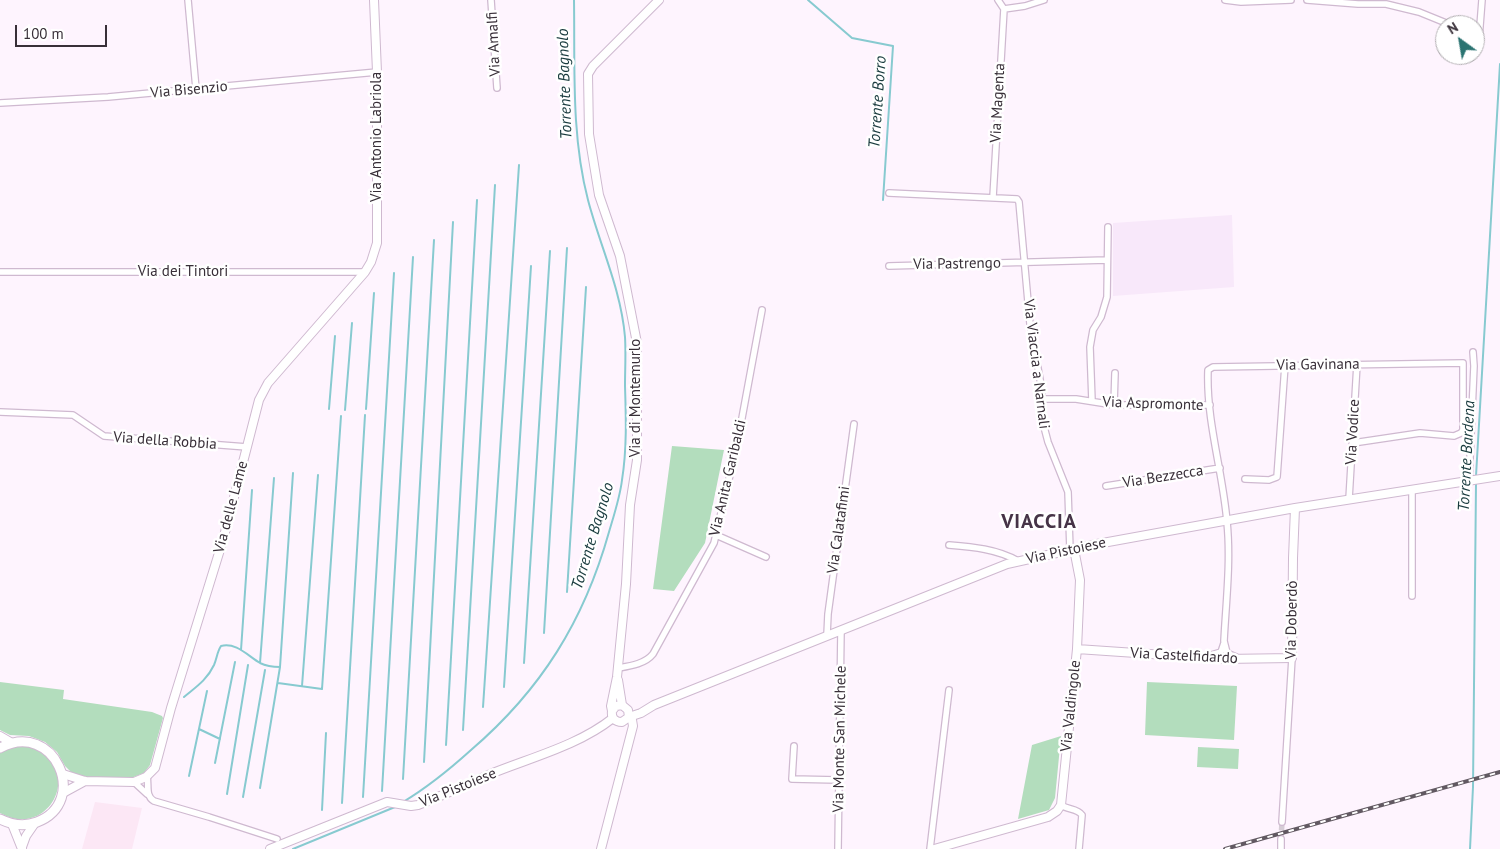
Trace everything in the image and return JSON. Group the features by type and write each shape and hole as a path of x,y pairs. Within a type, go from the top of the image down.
{"main road":[{"path":"0,748 12,743 30,742 41,746 55,758 63,774 63,792 55,809 46,817 35,823 24,825 12,824 0,819"}],"street":[{"path":"188,0 196,89"},
{"name":"Via Antonio Labriola","path":"365,272 371,262 377,243 377,72 374,0"},
{"name":"Via Amalfi","path":"491,0 496,88"},
{"name":"Via di Montemurlo","path":"601,849 633,723 625,713 618,668 630,505 637,460 637,343 620,256 599,195 589,134 588,74 593,66 659,0"},
{"path":"998,0 1004,9 1025,6 1044,0"},
{"path":"1225,0 1241,2 1292,0"},
{"path":"1307,0 1386,4 1435,18"},
{"path":"1480,15 1482,0"},
{"name":"Via Magenta","path":"993,197 1004,9"},
{"name":"Via Bisenzio","path":"0,103 108,97 377,72"},
{"name":"Via Viaccia a Narnali","path":"889,193 993,197 1017,199 1019,202 1032,339 1041,385 1045,433 1068,492 1072,550"},
{"path":"1092,401 1090,347 1093,330 1101,317 1107,297 1108,227"},
{"path":"1024,263 1107,260"},
{"name":"Via Pastrengo","path":"889,266 1024,263"},
{"name":"Via dei Tintori","path":"0,272 365,272"},
{"name":"Via delle Lame","path":"147,794 150,774 158,759 171,708 223,540 259,400 268,383 365,272"},
{"name":"Via Anita Garibaldi","path":"618,668 640,663 650,658 712,548 737,445 762,310"},
{"path":"1471,481 1473,352"},
{"name":"Via Gavinana","path":"1210,405 1208,372 1210,368 1285,365 1463,363 1463,430 1461,433 1454,436 1420,433 1353,443"},
{"name":"Via Vodice","path":"1349,499 1357,364"},
{"path":"1245,479 1269,480 1277,477 1285,365"},
{"path":"1114,405 1115,373"},
{"name":"Via Aspromonte","path":"1042,399 1076,399 1114,405 1210,405 1229,542 1224,641"},
{"name":"Via della Robbia","path":"0,412 73,416 104,436 247,446"},
{"name":"Via Calatafimi","path":"827,635 828,614 854,424"},
{"name":"Via Bezzecca","path":"1106,486 1220,468"},
{"name":"Via Pistoiese","path":"270,849 384,803 418,805 490,774 553,751 592,732 613,715 616,706 625,713 641,713 654,705 1007,564 1227,520 1500,476"},
{"path":"1412,490 1412,596"},
{"name":"Via Doberdò","path":"1282,822 1292,658 1295,508"},
{"path":"716,536 766,557"},
{"path":"949,545 988,549 1018,561"},
{"name":"Via Valdingole","path":"1061,805 1077,649 1080,580 1072,550"},
{"name":"Via Monte San Michele","path":"838,849 841,630"},
{"path":"1196,657 1218,654 1224,641"},
{"path":"1224,641 1227,653 1241,659"},
{"name":"Via Castelfidardo","path":"1077,649 1224,659 1292,658"},
{"name":"Via di Montemurlo","path":"613,715 612,700 618,677"},
{"path":"949,690 932,849 1048,816 1057,811 1061,805 1082,815 1079,849"},
{"path":"613,715 616,721 625,713"},
{"path":"0,736 12,743"},
{"path":"794,746 792,779 838,780"},
{"path":"63,774 85,781 134,782 150,774"},
{"path":"63,792 85,781"},
{"path":"134,782 154,801 277,839"},
{"path":"22,848 26,836 35,823"},
{"path":"12,824 22,848"},
{"path":"1281,839 1281,849"}],"shaded area":[{"path":"1232,215 1234,287 1113,296 1113,223"},
{"path":"95,802 142,808 132,849 82,849"}],"green space":[{"path":"672,446 724,450 705,543 674,591 653,589"},
{"path":"0,682 64,690 63,699 152,712 162,716 150,765 144,773 131,778 86,778 73,774 65,766 57,752 45,742 29,736 10,735 0,730"},
{"path":"1147,682 1237,686 1234,740 1145,735"},
{"path":"1061,736 1055,798 1049,810 1018,819 1032,745"},
{"path":"13,746 36,748 50,759 57,772 58,787 54,800 45,811 32,818 17,819 0,813 0,752"},
{"path":"1198,747 1239,749 1238,769 1197,767"}],"waterway":[{"name":"Torrente Bagnolo","path":"403,802 438,778 471,750 519,703 539,678 557,652 587,595 599,564 620,493 624,468 626,421 625,337 615,285 588,200 579,151 575,100 574,0"},
{"name":"Torrente Borro","path":"808,0 852,38 893,46 883,200"},
{"name":"Torrente Bardena","path":"1476,476 1500,64"},
{"path":"483,707 519,165"},
{"path":"463,730 495,185"},
{"path":"446,745 477,200"},
{"path":"424,762 453,222"},
{"path":"403,779 434,240"},
{"path":"544,633 567,248"},
{"path":"524,663 550,251"},
{"path":"382,791 413,257"},
{"path":"504,687 531,266"},
{"path":"363,797 394,273"},
{"path":"567,592 586,287"},
{"path":"366,409 374,293"},
{"path":"345,410 352,323"},
{"path":"329,409 335,336"},
{"path":"342,803 365,415"},
{"path":"278,683 322,689 341,416"},
{"path":"260,788 280,667 293,473"},
{"path":"302,686 318,475"},
{"path":"260,663 274,478"},
{"name":"Torrente Bardena","path":"1470,849 1473,787 1476,483"},
{"path":"241,650 252,490"},
{"path":"184,697 208,675 221,646 232,646 242,650 262,664 280,667"},
{"path":"215,763 235,662"},
{"path":"227,794 248,665"},
{"path":"243,797 265,670"},
{"path":"189,776 207,691"},
{"path":"199,729 220,739"},
{"path":"322,810 326,733"},
{"name":"Torrente Bagnolo","path":"293,849 395,807"}],"tunnel":[{"path":"1281,839 1282,822"}],"railway":[{"path":"1225,849 1500,772"}],"district":[{"name":"VIACCIA","path":"1039,522"}]}
